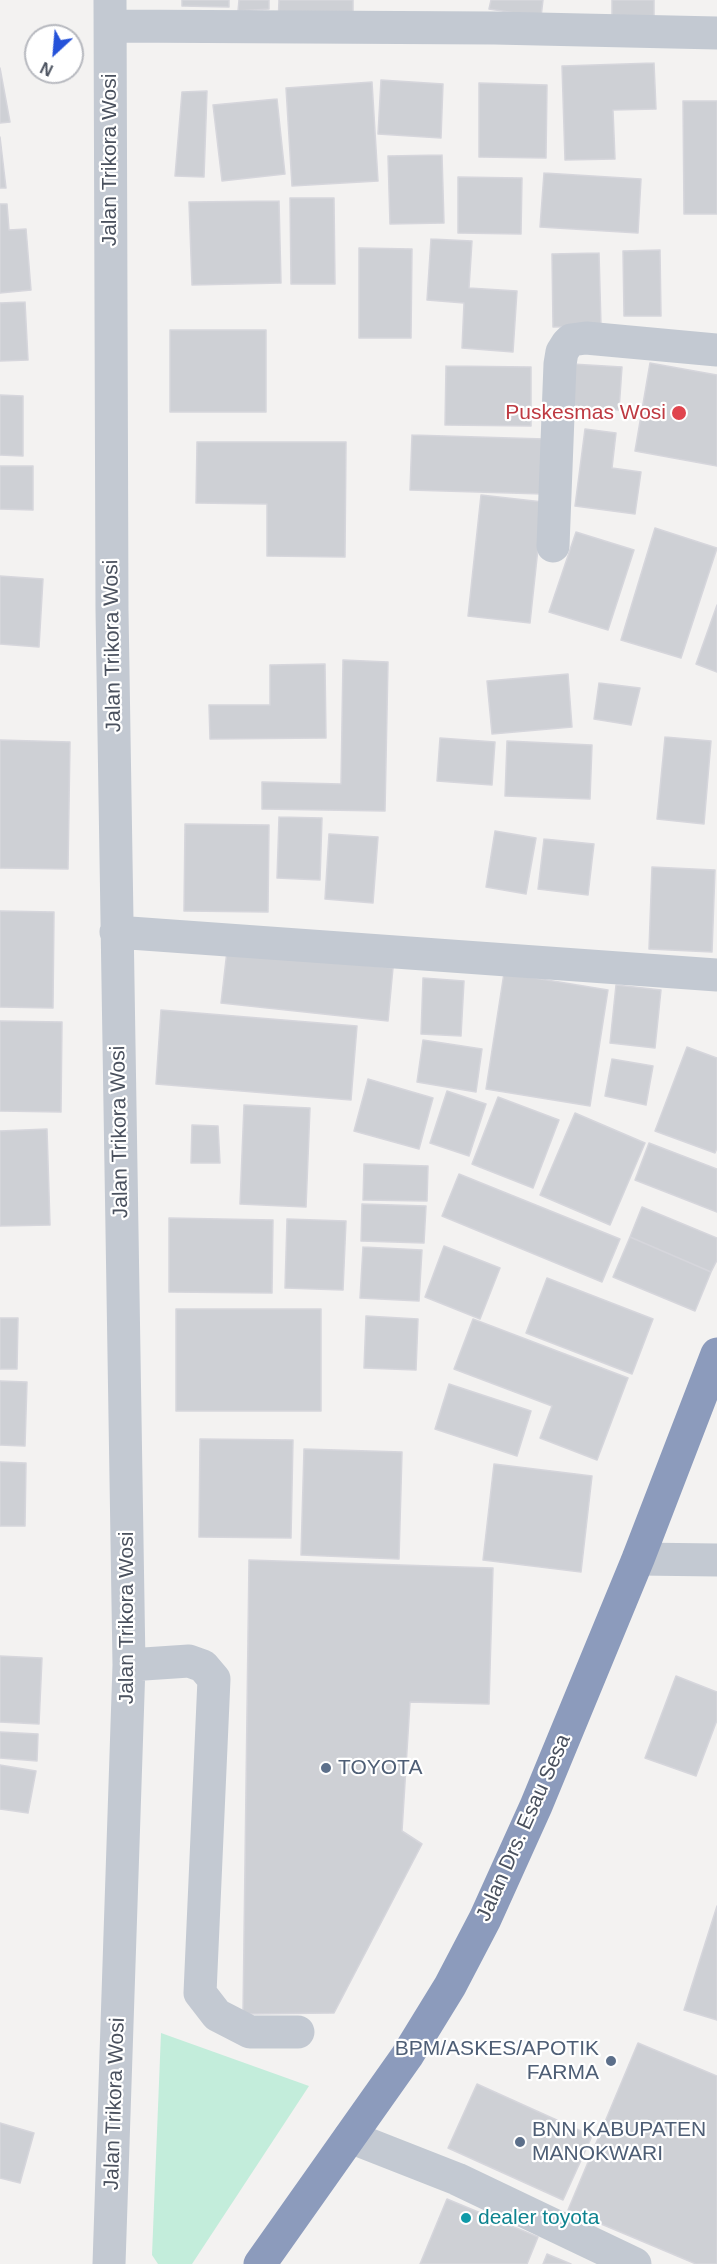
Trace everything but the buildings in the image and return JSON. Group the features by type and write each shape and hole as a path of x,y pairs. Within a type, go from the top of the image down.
{"highway":[{"name":"Jalan Drs. Esau Sesa","path":"266,2262 413,2046 450,1986 485,1918 536,1806 638,1559 717,1354"}],"street":[{"path":"110,13 494,28 717,33"},
{"name":"Jalan Trikora Wosi","path":"109,2264 129,1665 116,932 110,13"},
{"path":"553,546 560,364 562,352 567,344 571,340 586,338 717,350"},
{"path":"116,932 717,975"},
{"path":"638,1559 717,1560"},
{"path":"129,1665 189,1661 203,1666 214,1679 201,1993 217,2015 250,2032 298,2032"},
{"path":"350,2137 458,2179 635,2264"}],"green space":[{"path":"161,2033 309,2086 192,2264 158,2264 152,2255"}],"place":[{"name":"Puskesmas Wosi","path":"679,413"},
{"name":"TOYOTA","path":"326,1768"},
{"name":"BPM/ASKES/APOTIK FARMA","path":"611,2061"},
{"name":"BNN KABUPATEN MANOKWARI","path":"520,2142"},
{"name":"dealer toyota","path":"466,2218"}]}
